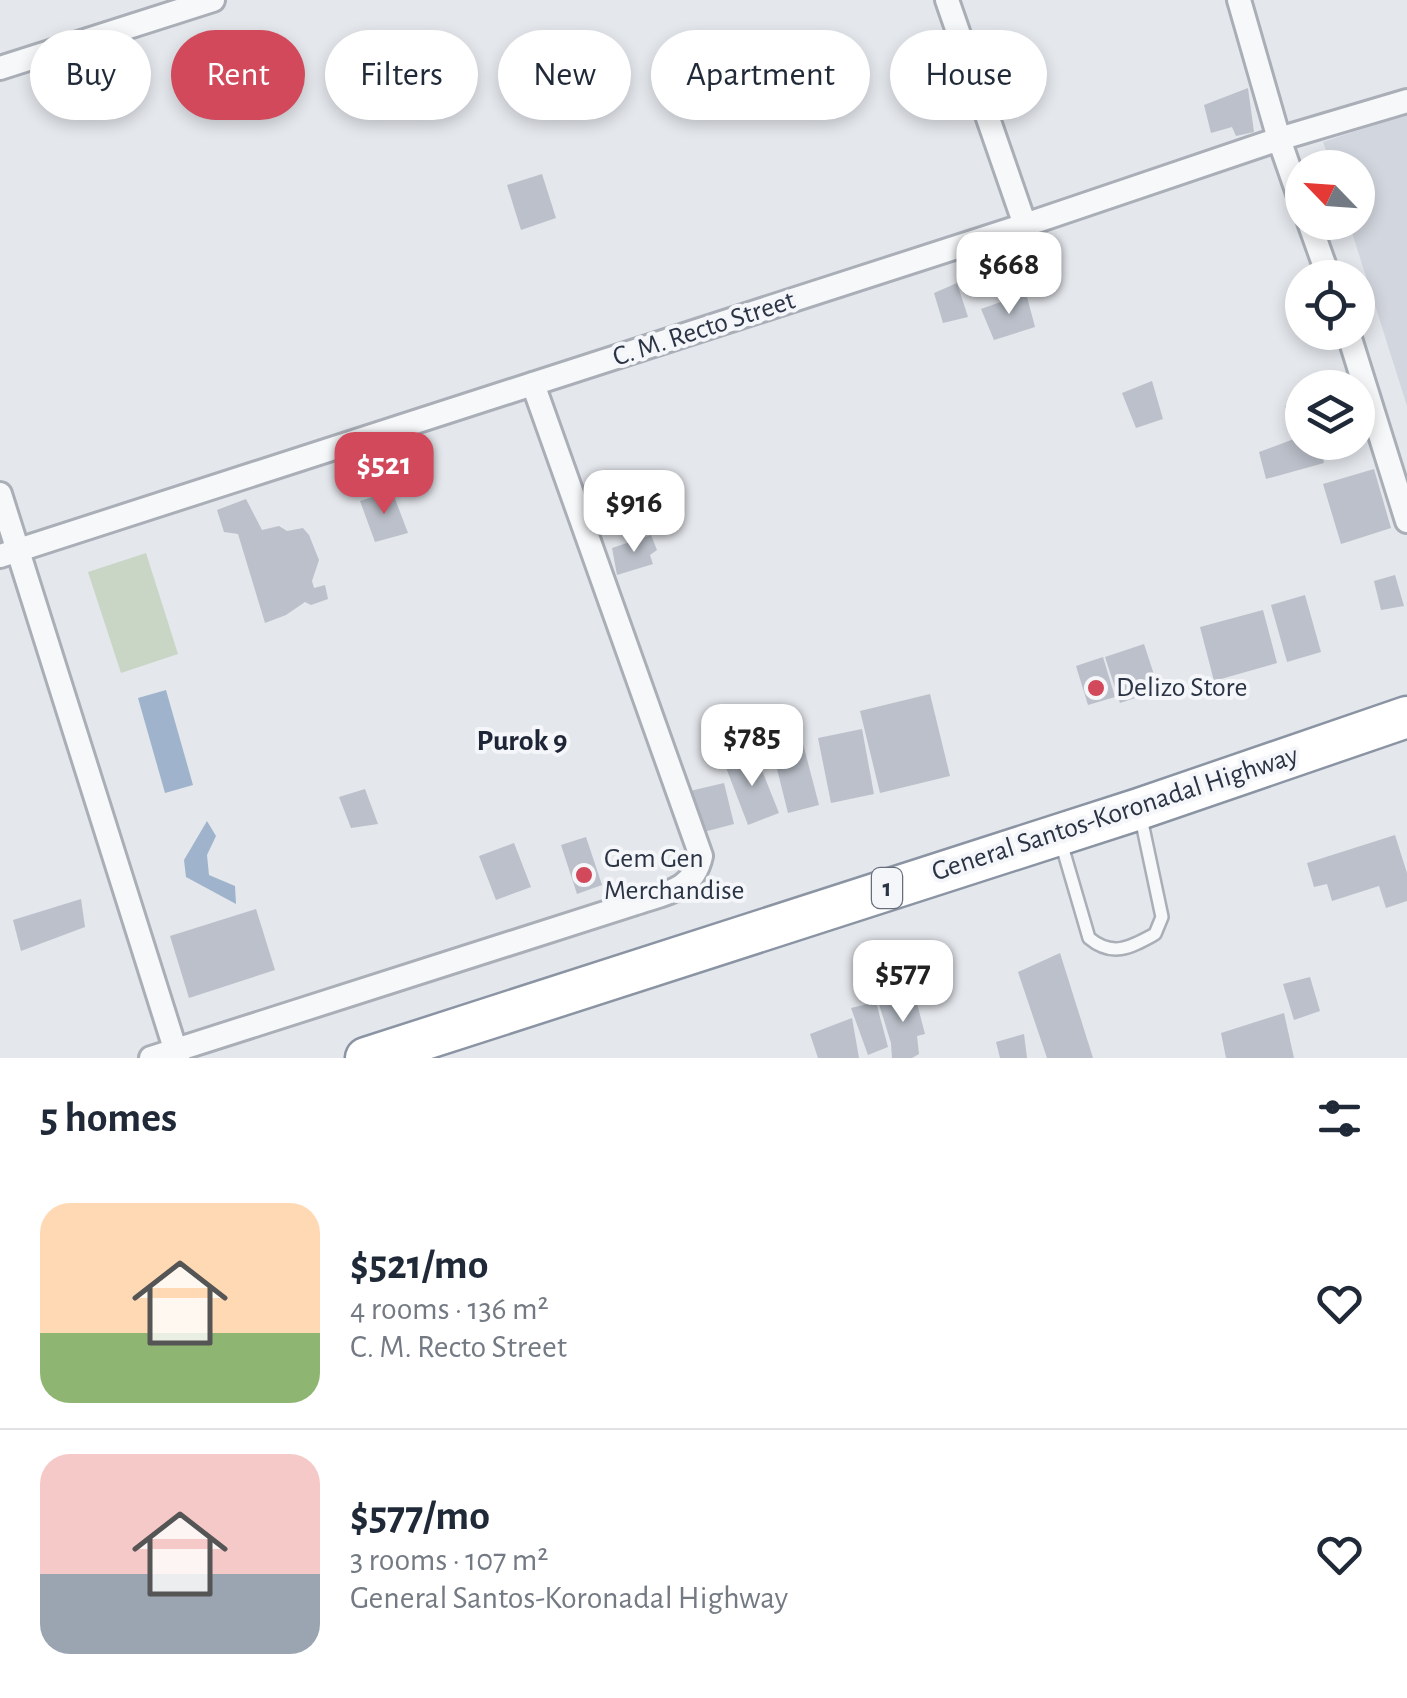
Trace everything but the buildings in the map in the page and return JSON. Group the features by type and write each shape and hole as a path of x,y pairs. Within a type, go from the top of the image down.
{"highway":[{"name":"General Santos-Koronadal Highway","path":"366,1058 1139,808 1407,717"}],"street":[{"path":"0,68 212,0"},
{"path":"947,0 1025,225"},
{"path":"1239,0 1285,156"},
{"name":"C. M. Recto Street","path":"9,553 1025,225 1279,139 1407,101"},
{"path":"1354,350 1407,521"},
{"path":"151,1058 177,1054 633,904 686,885 698,872 702,856 534,384"},
{"path":"0,494 9,553 177,1054"}],"lane":[{"path":"1058,832 1089,938 1111,950 1127,949 1156,934 1162,918 1139,808"}],"shaded area":[{"path":"1407,114 1407,406 1375,305 1375,260 1361,260 1354,240 1375,240 1375,150 1326,150 1323,142"}],"green space":[{"path":"146,553 178,654 121,673 88,572"}],"water":[{"path":"166,690 193,785 165,793 138,698"},
{"path":"207,821 216,836 207,855 209,875 235,886 236,904 186,877 184,860"}],"place":[{"name":"Delizo Store","path":"1096,688"},
{"name":"Gem Gen Merchandise","path":"584,875"}],"district":[{"name":"Purok 9","path":"522,741"}]}
